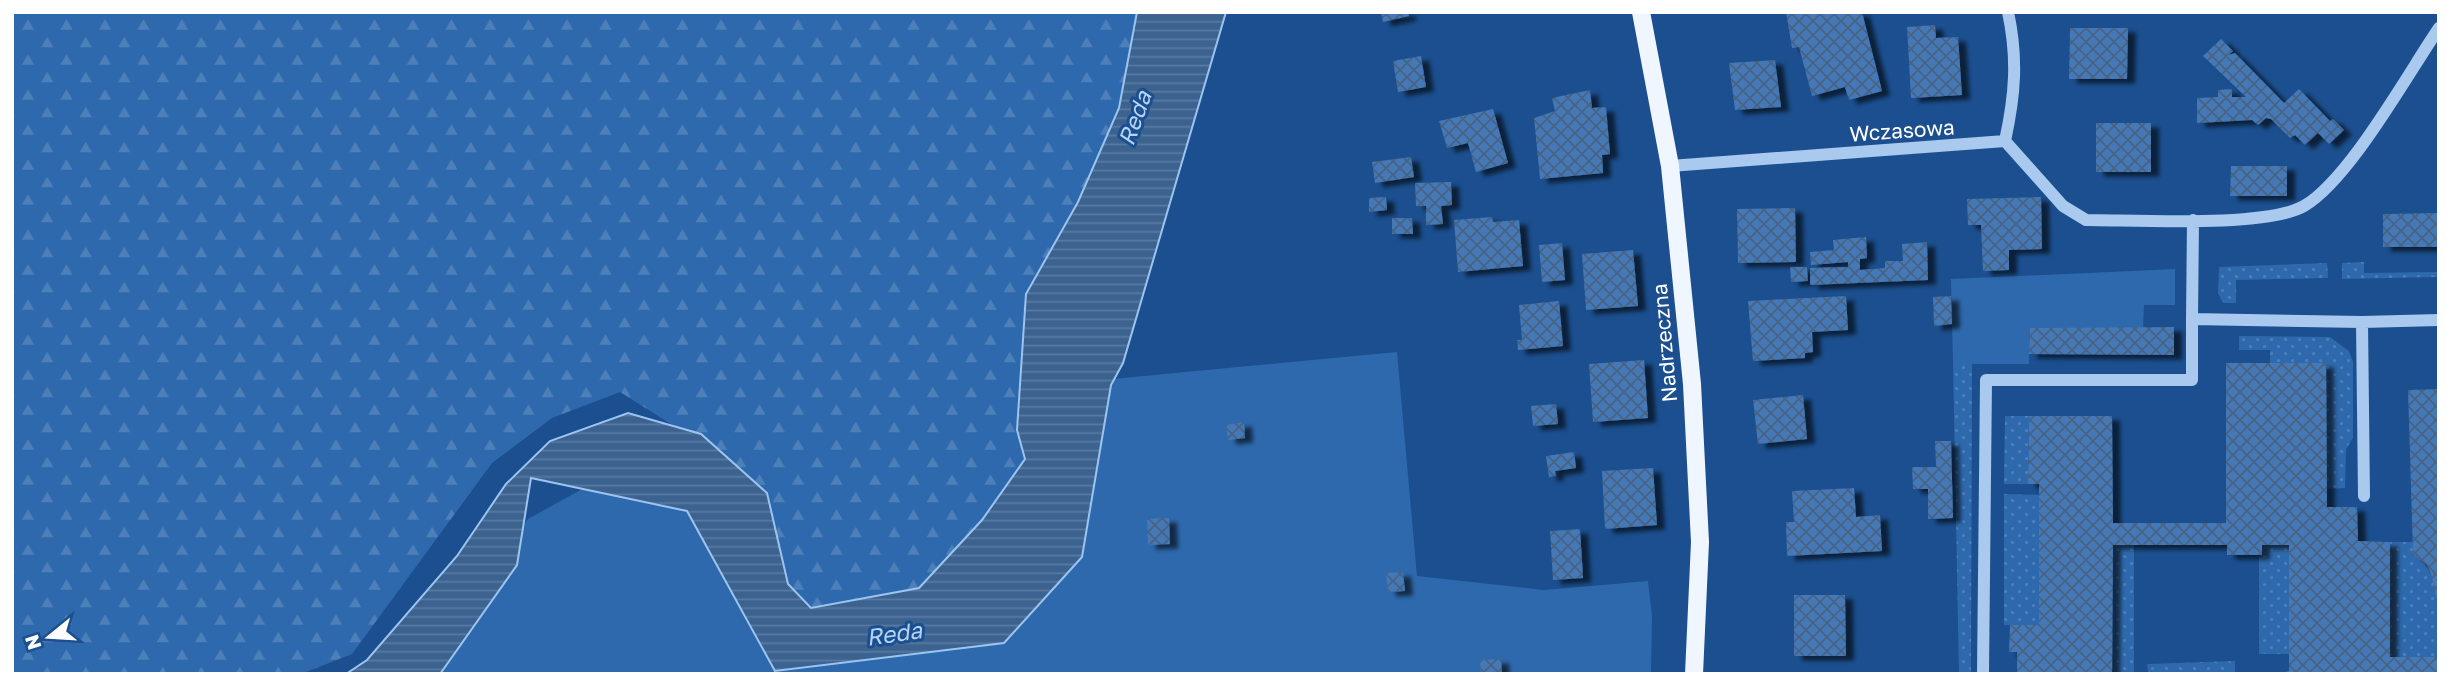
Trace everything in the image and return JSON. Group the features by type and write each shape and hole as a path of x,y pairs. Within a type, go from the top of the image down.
{"main road":[{"name":"Nadrzeczna","path":"1641,12 1670,166 1692,384 1700,542 1694,674"}],"street":[{"path":"2008,12 2013,36 2016,89 2005,141 2063,206 2086,220 2268,218 2303,207 2334,183 2439,28"},
{"name":"Wczasowa","path":"1670,166 2005,141"},
{"path":"1983,674 1986,380 2192,380 2193,220"},
{"path":"2192,319 2362,322 2439,320"},
{"path":"2362,322 2364,496"}],"green space":[{"path":"12,12 1142,12 1033,504 931,610 792,620 690,436 620,392 552,418 492,463 352,654 301,674 12,674"},
{"path":"2364,262 2364,273 2437,272 2437,277 2342,279 2342,263"},
{"path":"2327,263 2328,278 2236,280 2236,303 2223,303 2218,293 2219,267"},
{"path":"2175,269 2175,305 2144,305 2143,328 2030,328 2029,364 1953,364 1951,279"},
{"path":"2239,336 2330,337 2349,351 2353,362 2353,438 2346,449 2345,488 2326,489 2326,363 2270,363 2270,350 2239,350"},
{"path":"1397,352 1417,576 1544,590 1648,581 1652,616 1651,674 418,674 528,519 622,467 676,478 837,663 961,649 1028,604 1102,380"},
{"path":"1953,364 1972,364 1971,674 1959,674"},
{"path":"2005,416 2029,416 2028,484 2004,484"},
{"path":"2004,494 2039,495 2039,625 2004,625"},
{"path":"2390,542 2413,542 2413,554 2431,574 2438,601 2439,657 2390,657"},
{"path":"2113,545 2134,545 2134,674 2112,674"},
{"path":"2262,545 2289,545 2289,654 2259,654 2259,555"},
{"path":"2235,661 2235,674 2148,672 2147,664"}],"water":[{"name":"Reda","path":"1137,12 1226,12 1123,363 1111,385 1082,557 1004,643 775,671 687,511 531,478 517,565 440,674 346,674 367,660 457,556 506,484 550,441 628,413 701,434 767,493 788,584 811,608 919,588 982,520 1025,459 1017,430 1026,294 1078,202 1119,108"}],"building":[{"path":"1381,12 1408,12 1409,16 1383,22"},
{"path":"1786,12 1862,12 1882,91 1849,100 1845,87 1812,96 1799,47 1792,48"},
{"path":"1935,25 1936,38 1958,37 1962,95 1911,98 1907,27"},
{"path":"2070,28 2128,28 2127,79 2069,79"},
{"path":"2221,39 2233,51 2229,55 2235,53 2284,103 2299,89 2330,121 2333,119 2344,130 2329,144 2318,133 2305,145 2295,135 2290,138 2271,119 2266,118 2258,125 2252,120 2197,123 2197,98 2218,97 2218,90 2232,89 2232,97 2246,97 2203,56"},
{"path":"1421,56 1426,87 1398,92 1393,61"},
{"path":"1775,60 1781,107 1735,110 1729,63"},
{"path":"1590,90 1592,108 1606,107 1610,154 1602,155 1603,173 1540,179 1534,118 1555,111 1552,98"},
{"path":"1493,109 1508,163 1476,172 1468,143 1447,148 1439,121"},
{"path":"2096,123 2151,123 2151,172 2096,172"},
{"path":"1411,157 1414,177 1375,183 1372,162"},
{"path":"2231,166 2287,166 2287,196 2230,196"},
{"path":"1451,182 1452,205 1441,206 1443,224 1426,225 1426,206 1416,206 1415,183"},
{"path":"1386,197 1387,210 1369,212 1369,198"},
{"path":"2041,197 2042,249 2009,250 2009,270 1983,271 1981,225 1968,225 1967,199"},
{"path":"1795,208 1796,262 1738,263 1737,209"},
{"path":"2439,213 2439,247 2383,247 2383,214"},
{"path":"1492,217 1493,222 1519,220 1523,266 1458,272 1454,220"},
{"path":"1392,218 1412,218 1413,234 1392,234"},
{"path":"1866,237 1867,258 1860,259 1860,270 1885,268 1885,261 1903,261 1902,244 1927,242 1928,280 1810,285 1810,268 1848,267 1848,262 1811,265 1810,252 1834,250 1833,240"},
{"path":"1562,243 1565,280 1542,282 1539,245"},
{"path":"1633,250 1638,306 1586,310 1582,254"},
{"path":"1790,267 1807,267 1808,281 1791,282"},
{"path":"1846,296 1848,330 1812,332 1813,352 1805,353 1805,358 1753,361 1748,301"},
{"path":"1951,296 1952,324 1934,326 1933,297"},
{"path":"1559,301 1563,346 1518,350 1517,340 1522,340 1519,305"},
{"path":"2174,327 2174,355 2029,354 2030,328"},
{"path":"1644,360 1648,418 1593,422 1589,364"},
{"path":"2226,363 2326,363 2327,507 2357,507 2358,541 2390,542 2390,657 2439,657 2439,674 2277,674 2289,671 2289,545 2262,545 2262,555 2227,555 2227,545 2113,545 2112,674 2017,674 2017,652 2009,652 2010,625 2039,625 2039,484 2028,484 2029,416 2112,416 2113,523 2226,523"},
{"path":"2439,389 2438,603 2427,565 2413,554 2408,390"},
{"path":"1803,395 1807,439 1758,444 1753,400"},
{"path":"1556,404 1558,424 1533,426 1531,406"},
{"path":"1244,422 1245,438 1228,440 1226,425"},
{"path":"1935,441 1951,441 1953,518 1928,519 1928,489 1913,489 1912,467 1936,467"},
{"path":"1574,452 1576,468 1555,471 1556,476 1549,477 1546,456"},
{"path":"1653,468 1657,525 1605,529 1602,471"},
{"path":"1854,488 1856,517 1880,515 1882,551 1787,556 1786,522 1794,522 1792,491"},
{"path":"1169,518 1170,544 1148,545 1147,519"},
{"path":"1580,529 1583,578 1553,580 1550,531"},
{"path":"1403,572 1405,591 1388,592 1386,573"},
{"path":"1794,595 1845,595 1846,656 1794,656"},
{"path":"1501,659 1502,674 1481,674 1480,660"}]}
